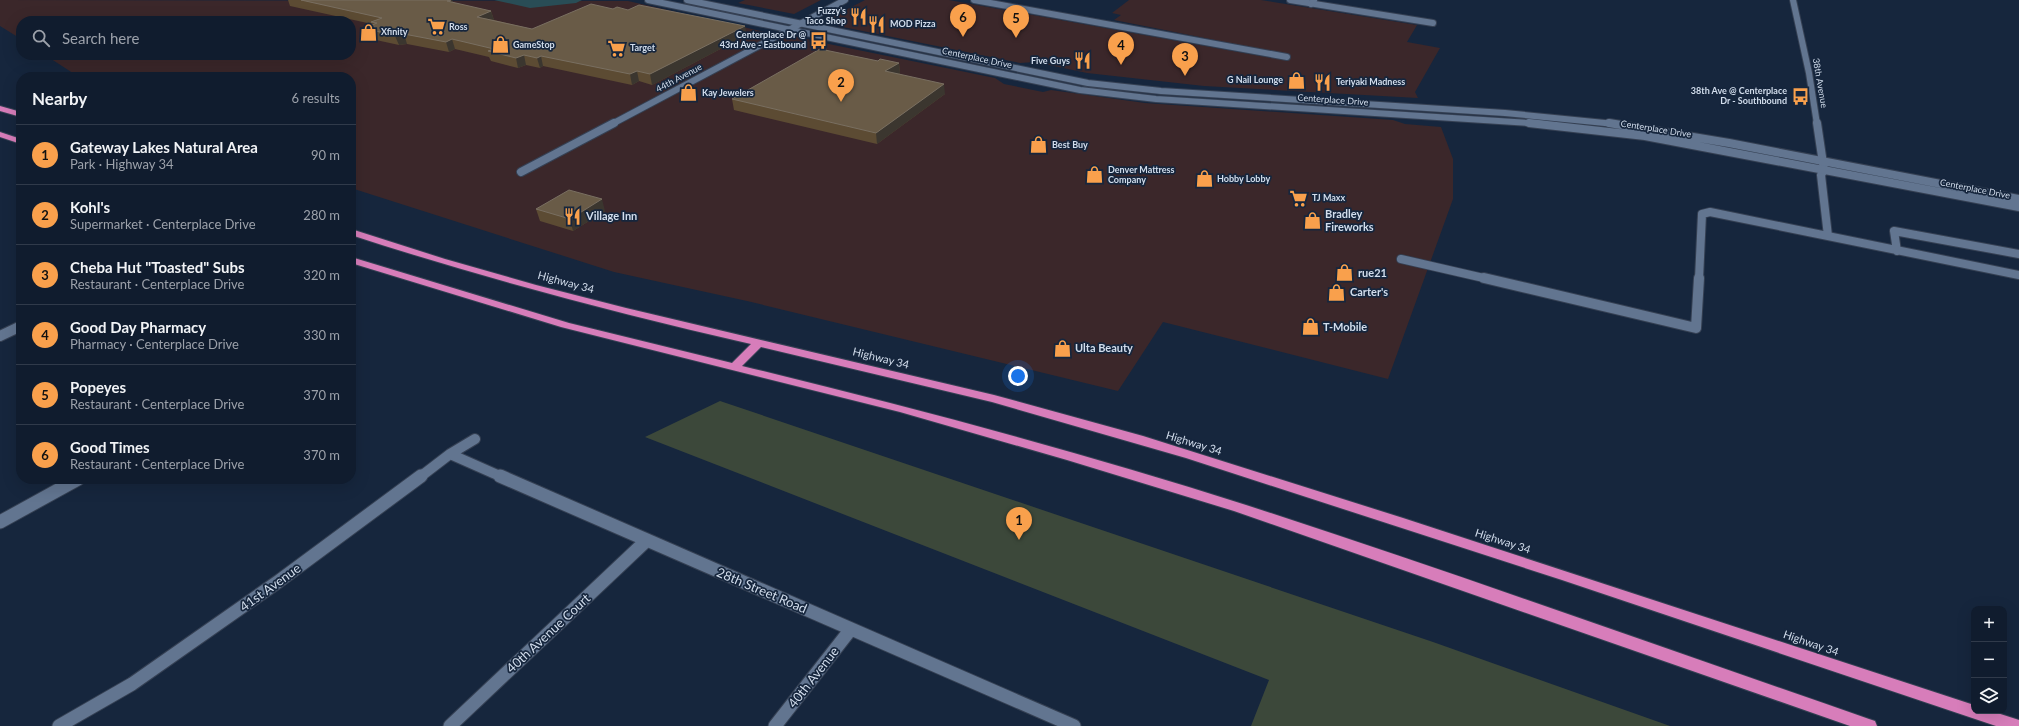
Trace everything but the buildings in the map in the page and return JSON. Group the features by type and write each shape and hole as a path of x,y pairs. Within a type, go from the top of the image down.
{"highway":[{"path":"0,108 16,113"},
{"path":"0,134 16,140"},
{"name":"Highway 34","path":"356,234 482,274 597,304 888,373 1082,423 1292,486 2016,726"},
{"path":"356,262 565,325 911,411 1071,457 1239,508 1869,726"},
{"path":"735,367 759,342"}],"street":[{"name":"Centerplace Drive","path":"648,0 1080,90 1156,99 1552,124 1645,136 2019,207"},
{"name":"Centerplace Drive","path":"687,0 1088,83 1161,91 1420,107 1593,121 1643,127 2019,199"},
{"name":"44th Avenue","path":"521,172 846,0"},
{"path":"974,0 1287,57"},
{"path":"1290,0 1313,2 1433,23"},
{"name":"38th Avenue","path":"1793,0 1808,73 1823,161 1824,170 1821,175 1828,236"},
{"path":"1401,259 1696,328 1701,256 1702,214 1710,212 2019,275"},
{"path":"1897,250 1894,232 1901,231 2019,254"},
{"path":"0,336 16,328"},
{"name":"41st Avenue","path":"59,726 138,679 279,581 450,454 475,439"},
{"name":"28th Street Road","path":"450,454 646,541 1074,726"},
{"path":"0,522 69,484"},
{"name":"40th Avenue Court","path":"450,726 646,541"},
{"name":"40th Avenue","path":"775,726 851,629"}],"shaded area":[{"path":"0,0 628,1 787,37 794,36 811,40 808,41 816,43 819,42 995,78 1004,84 1043,92 1051,90 1145,103 1393,120 1405,124 1441,127 1453,159 1453,199 1388,379 1163,322 1118,391 747,301 614,272 356,190 356,72 71,72 53,60 356,60 356,16 16,16 16,36 0,26"},
{"path":"494,0 582,0 576,3 530,8"},
{"path":"745,0 821,0 794,14 738,3"},
{"path":"865,0 949,0 1272,58 1270,51 1114,20 1121,15 1112,13 1129,0 1261,0 1417,25 1407,42 1440,48 1415,92 1418,98 1204,86 1087,73 1035,62 1020,63 838,26 832,17"},
{"path":"720,401 1433,642 1670,726 1251,726 1269,680 645,437"}],"place":[{"name":"Fuzzy's Taco Shop","path":"859,16"},
{"name":"MOD Pizza","path":"877,24"},
{"name":"Ross","path":"436,27"},
{"name":"Xfinity","path":"368,32"},
{"name":"Good Times","path":"963,37"},
{"name":"Popeyes","path":"1016,38"},
{"name":"Centerplace Dr @ 43rd Ave - Eastbound","path":"819,40"},
{"name":"GameStop","path":"500,45"},
{"name":"Target","path":"617,48"},
{"name":"Five Guys","path":"1083,61"},
{"name":"Good Day Pharmacy","path":"1121,65"},
{"name":"Cheba Hut \"Toasted\" Subs","path":"1185,76"},
{"name":"G Nail Lounge","path":"1296,80"},
{"name":"Teriyaki Madness","path":"1323,82"},
{"name":"Kay Jewelers","path":"689,93"},
{"name":"38th Ave @ Centerplace Dr - Southbound","path":"1800,96"},
{"name":"Kohl's","path":"841,102"},
{"name":"Best Buy","path":"1039,145"},
{"name":"Denver Mattress Company","path":"1095,175"},
{"name":"Hobby Lobby","path":"1204,179"},
{"name":"TJ Maxx","path":"1299,198"},
{"name":"Village Inn","path":"573,216"},
{"name":"Bradley Fireworks","path":"1312,220"},
{"name":"rue21","path":"1345,273"},
{"name":"Carter's","path":"1337,292"},
{"name":"T-Mobile","path":"1310,327"},
{"name":"Ulta Beauty","path":"1062,348"},
{"name":"Gateway Lakes Natural Area","path":"1019,540"}]}
